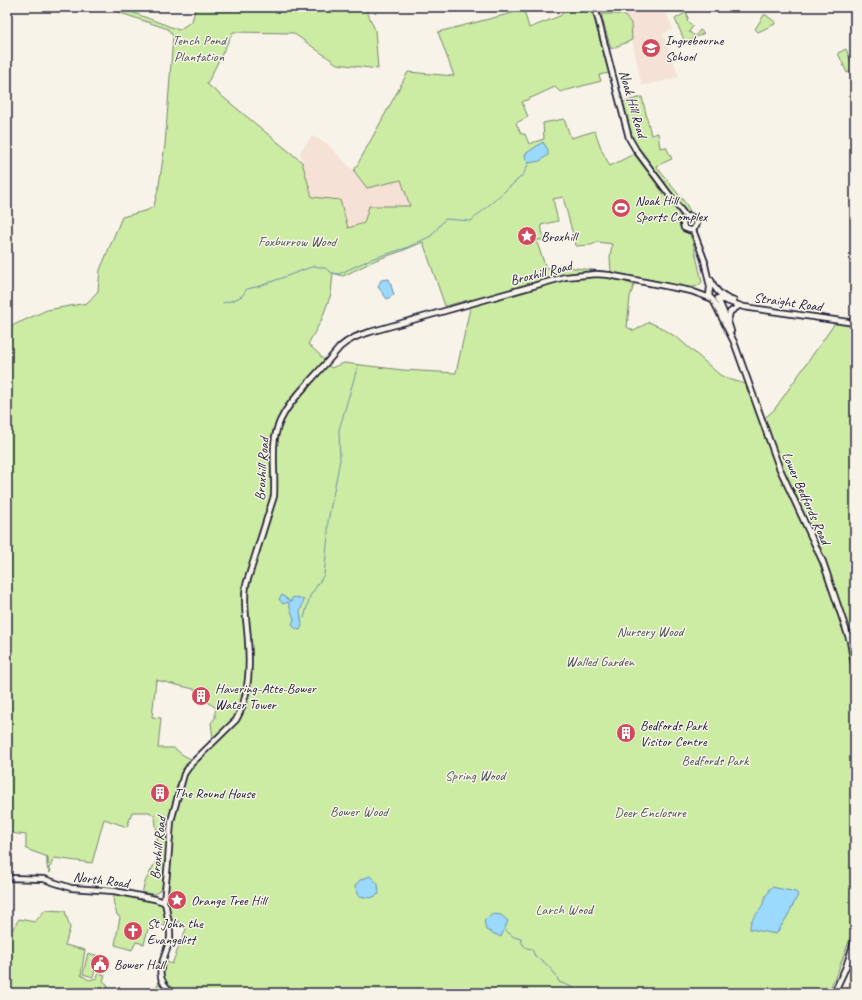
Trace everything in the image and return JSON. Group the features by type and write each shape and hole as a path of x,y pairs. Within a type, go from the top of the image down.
{"street":[{"name":"Noak Hill Road","path":"595,7 629,138 636,150 686,217"},
{"name":"Noak Hill Road","path":"686,217 690,216 696,219 697,224 693,230"},
{"name":"Noak Hill Road","path":"686,217 683,223 684,228 693,230"},
{"name":"Noak Hill Road","path":"693,230 713,284 716,296 709,294 710,291 704,260"},
{"name":"Broxhill Road","path":"164,902 171,821 184,774 191,764 232,724 238,715 243,702 247,680 248,662 248,642 244,596 274,496 274,446 279,421 296,397 340,348 347,341 356,336 565,277 596,274 628,278 716,296"},
{"name":"Broxhill Road","path":"691,291 702,293 710,291"},
{"name":"Straight Road","path":"716,296 739,306 855,323"},
{"path":"716,296 751,307"},
{"name":"Lower Bedfords Road","path":"716,296 728,322 732,337"},
{"name":"Lower Bedfords Road","path":"716,296 779,467 823,562 850,641 855,670"},
{"path":"728,322 730,312 739,306"},
{"name":"North Road","path":"7,878 44,879 70,888 114,891 155,899"},
{"path":"155,899 162,895 165,889"},
{"path":"155,899 164,902 166,906 170,938 160,970 162,980 167,988 173,993"},
{"path":"834,993 845,969 855,939"}],"shaded area":[{"name":"Ingrebourne School","path":"598,7 664,7 673,29 663,34 679,77 642,86 633,44 631,23 623,14 601,14"},
{"path":"312,136 326,143 352,169 367,188 401,180 411,206 348,228 312,197 300,152"}],"green space":[{"path":"103,7 118,7 179,30 192,21 196,7 365,7 375,30 378,69 337,64 293,33 233,32 207,84 302,162 312,197 340,200 348,228 364,223 369,206 410,206 401,180 367,188 354,171 408,72 454,76 438,32 524,10 529,28 560,16 567,7 591,7 609,73 599,75 601,81 560,92 555,87 522,102 528,117 516,123 521,134 525,134 529,144 544,139 543,123 564,119 571,138 595,131 602,151 610,166 634,154 680,214 682,221 679,224 681,229 689,233 693,242 702,282 698,286 689,288 625,275 623,281 634,285 630,297 627,327 634,331 649,322 662,328 679,339 720,375 746,384 760,422 774,410 834,323 855,325 855,925 828,993 151,993 152,989 158,985 164,961 172,964 186,929 183,924 169,918 166,899 173,819 188,770 218,740 213,738 211,723 215,718 215,711 217,709 208,702 209,699 202,691 156,680 152,717 161,718 158,748 174,748 193,760 184,772 173,802 164,884 159,891 157,893 142,893 145,882 159,855 155,816 149,812 132,812 127,827 104,819 92,863 54,858 50,867 48,868 51,870 50,873 47,866 48,857 26,849 26,835 10,833 7,844 7,328 47,310 87,303 98,291 100,270 122,217 148,210 154,206 165,145 173,36 168,29","holes":["563,197 576,246 591,245 598,242 612,244 610,257 611,272 566,267 546,268 536,240 544,240 541,225 558,221 553,199","423,242 445,306 472,299 456,373 403,370 344,363 331,368 308,344 321,321 331,294 333,273 343,276 376,260"]},
{"path":"687,13 687,21 693,26 689,32 695,36 700,30 704,33 687,42 685,42 675,19"},
{"path":"601,14 623,14 631,23 632,40 611,49"},
{"path":"764,15 775,22 775,24 758,32 755,29"},
{"path":"846,49 854,69 847,73 838,53"},
{"path":"642,97 651,135 658,133 660,148 666,147 672,159 656,166 686,204 691,213 686,212 639,150 632,136 623,102"},
{"path":"115,893 163,902 167,926 150,922 144,944 136,942 132,950 115,945 120,917 117,915 114,904 113,898"},
{"path":"45,910 65,911 70,928 65,945 85,950 81,975 89,980 97,978 101,970 101,974 105,975 103,981 108,985 106,993 7,993 7,932 12,930 19,919 35,922"},
{"path":"88,953 99,956 93,977 83,974"}],"water":[{"path":"543,142 548,150 548,155 540,161 529,163 526,160 525,154"},
{"path":"389,279 394,295 387,299 378,287 381,280"},
{"path":"282,595 291,602 292,598 296,597 304,600 300,612 302,625 300,630 292,625 294,619 288,602 283,604 279,599"},
{"path":"370,876 378,884 379,894 371,898 359,896 355,886 360,880"},
{"path":"772,887 796,892 798,895 787,917 776,934 750,929 751,922 761,909 769,889"},
{"path":"493,914 501,915 508,921 501,937 486,930 484,920"}],"waterway":[{"path":"223,303 242,296 247,289 260,286 314,266 325,268 332,273 339,274 371,259 406,248 431,236 445,219 471,221 523,175 529,163"},
{"path":"304,618 310,596 324,575 328,521 340,460 339,430 358,365"},
{"path":"504,929 514,937 521,939 523,945 532,949 535,956 546,964 559,982 572,987 575,993"}],"place":[{"name":"Ingrebourne School","path":"651,48"},
{"name":"Noak Hill Sports Complex","path":"621,208"},
{"name":"Broxhill","path":"527,236"},
{"name":"Havering-Atte-Bower Water Tower","path":"201,696"},
{"name":"Bedfords Park Visitor Centre","path":"626,733"},
{"name":"The Round House","path":"160,793"},
{"name":"Orange Tree Hill","path":"177,900"},
{"name":"St John the Evangelist","path":"133,931"},
{"name":"Bower Hall","path":"100,964"}],"park label":[{"name":"Tench Pond Plantation","path":"199,48"},
{"name":"Foxburrow Wood","path":"297,241"},
{"name":"Nursery Wood","path":"650,631"},
{"name":"Walled Garden","path":"600,661"},
{"name":"Bedfords Park","path":"715,760"},
{"name":"Spring Wood","path":"475,775"},
{"name":"Bower Wood","path":"359,811"},
{"name":"Deer Enclosure","path":"650,812"},
{"name":"Larch Wood","path":"564,909"}]}
